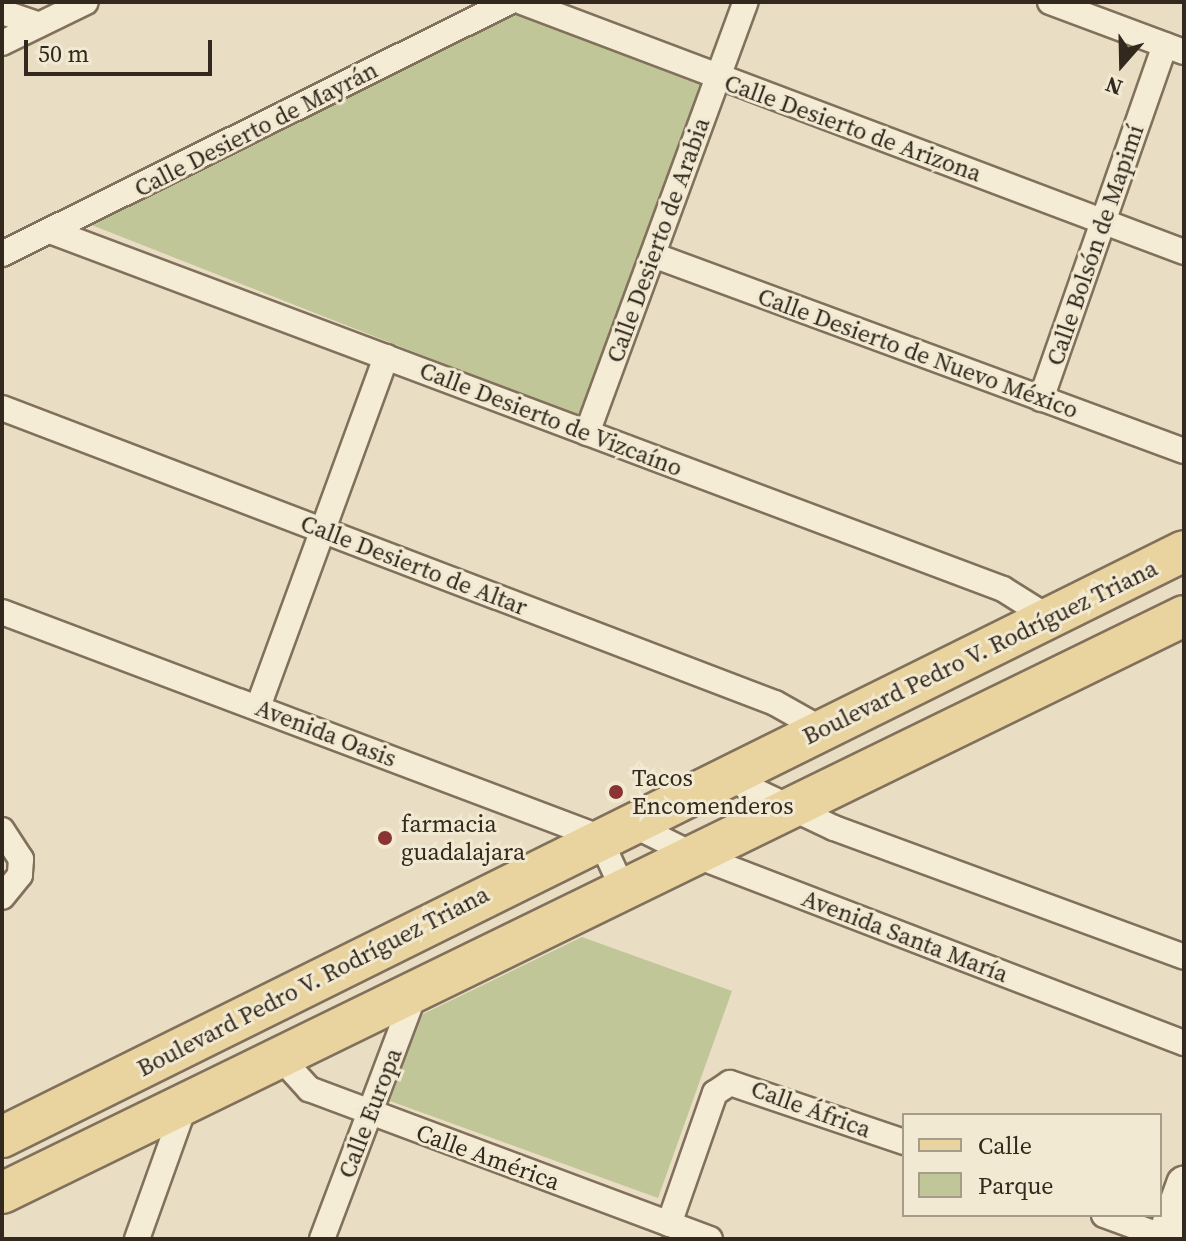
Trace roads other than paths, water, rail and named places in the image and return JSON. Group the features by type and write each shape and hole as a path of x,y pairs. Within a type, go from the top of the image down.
{"main road":[{"name":"Boulevard Pedro V. Rodríguez Triana","path":"2,1137 614,830 1184,551"},
{"name":"Boulevard Pedro V. Rodríguez Triana","path":"2,1193 622,887 1184,616"},
{"path":"2,1150 38,1119"},
{"path":"1164,1238 1184,1184"}],"street":[{"path":"2,43 86,2"},
{"name":"Calle Desierto de Mayrán","path":"2,254 509,2"},
{"name":"Calle Desierto de Arizona","path":"522,2 1184,252"},
{"name":"Calle Desierto de Arabia","path":"587,433 746,2"},
{"path":"1050,2 1174,49"},
{"path":"2,12 39,25"},
{"name":"Calle Bolsón de Mapimí","path":"1041,399 1103,221 1174,49"},
{"name":"Calle Desierto de Vizcaíno","path":"50,231 1003,589 1046,616"},
{"name":"Calle Desierto de Nuevo México","path":"653,255 1184,451"},
{"path":"258,707 386,357"},
{"name":"Calle Desierto de Altar","path":"2,408 775,703 823,730"},
{"name":"Avenida Oasis","path":"2,612 258,707 614,830"},
{"path":"726,777 792,807 1184,957"},
{"path":"2,830 21,859 20,875 2,897"},
{"path":"614,830 622,887"},
{"name":"Avenida Santa María","path":"614,830 692,854 1184,1043"},
{"name":"Calle Europa","path":"322,1239 417,988"},
{"name":"Calle América","path":"279,1056 309,1089 710,1239"},
{"name":"Calle África","path":"669,1224 715,1093 730,1083 902,1141"},
{"path":"137,1239 187,1102"},
{"path":"1109,1217 1164,1238"}],"place":[{"name":"Tacos Encomenderos","path":"616,792"},
{"name":"farmacia guadalajara","path":"385,838"}]}
